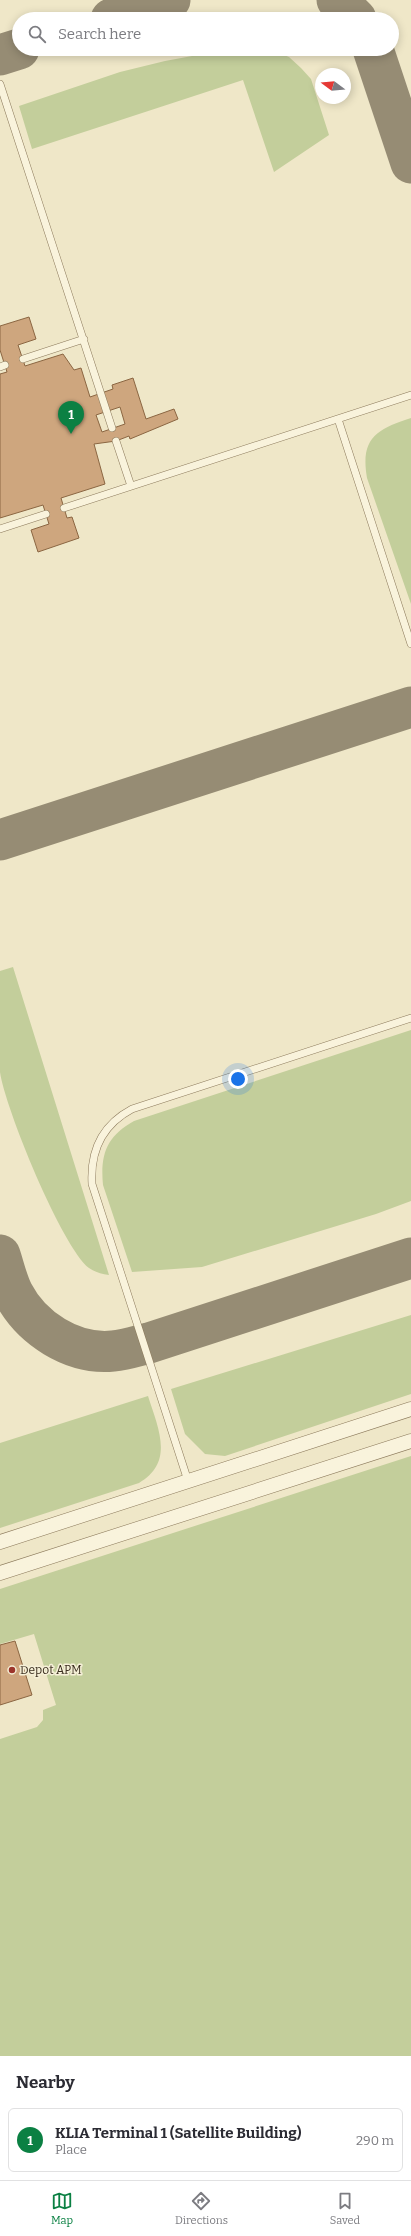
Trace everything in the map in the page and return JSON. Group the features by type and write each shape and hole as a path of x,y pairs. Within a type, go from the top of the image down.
{"street":[{"path":"0,1542 411,1409"},
{"path":"0,1573 411,1441"}],"lane":[{"path":"0,84 112,428"},
{"path":"23,359 84,339"},
{"path":"64,508 411,395"},
{"path":"338,418 411,644"},
{"path":"116,441 131,486"},
{"path":"0,529 46,514"},
{"path":"188,1481 92,1184 92,1159 101,1136 119,1116 132,1109 411,1018"}],"green space":[{"path":"192,56 287,56 311,79 315,91 315,104 319,104 329,135 274,172 243,80 32,149 19,106 120,72"},
{"path":"411,418 411,604 367,478 365,464 369,444 380,431"},
{"path":"13,967 109,1275 98,1273 89,1268 64,1234 36,1176 12,1115 4,1090 0,1072 0,971"},
{"path":"411,1030 411,1201 376,1214 202,1267 132,1272 103,1185 102,1174 104,1155 107,1147 117,1133 134,1121"},
{"path":"411,1315 411,1394 225,1456 205,1454 185,1434 171,1389"},
{"path":"148,1396 156,1420 161,1444 157,1465 150,1475 139,1483 0,1528 0,1443"},
{"path":"411,1456 411,2056 0,2056 0,1739 37,1727 43,1720 43,1710 56,1705 34,1634 0,1644 0,1589"}],"building":[{"path":"29,317 36,339 18,345 25,366 63,354 74,370 81,368 90,397 113,389 112,385 133,378 146,419 174,409 178,419 130,439 129,436 116,441 94,444 105,484 61,498 67,518 72,517 79,538 38,552 31,530 49,524 43,505 0,518 0,374 7,372 0,350 0,326","holes":["120,407 125,424 102,432 96,415"]},
{"name":"Depot APM","path":"15,1641 32,1695 0,1705 0,1645"}],"taxiway":[{"path":"133,12 170,0"},
{"path":"337,0 349,12"},
{"path":"0,55 12,51"},
{"path":"375,56 411,163"},
{"path":"0,840 411,707"},
{"path":"0,1255 13,1293 30,1317 54,1337 83,1349 98,1351 126,1349 149,1343 411,1258"}],"place":[{"name":"KLIA Terminal 1 (Satellite Building)","path":"71,434"},
{"name":"Depot APM","path":"12,1670"}]}
